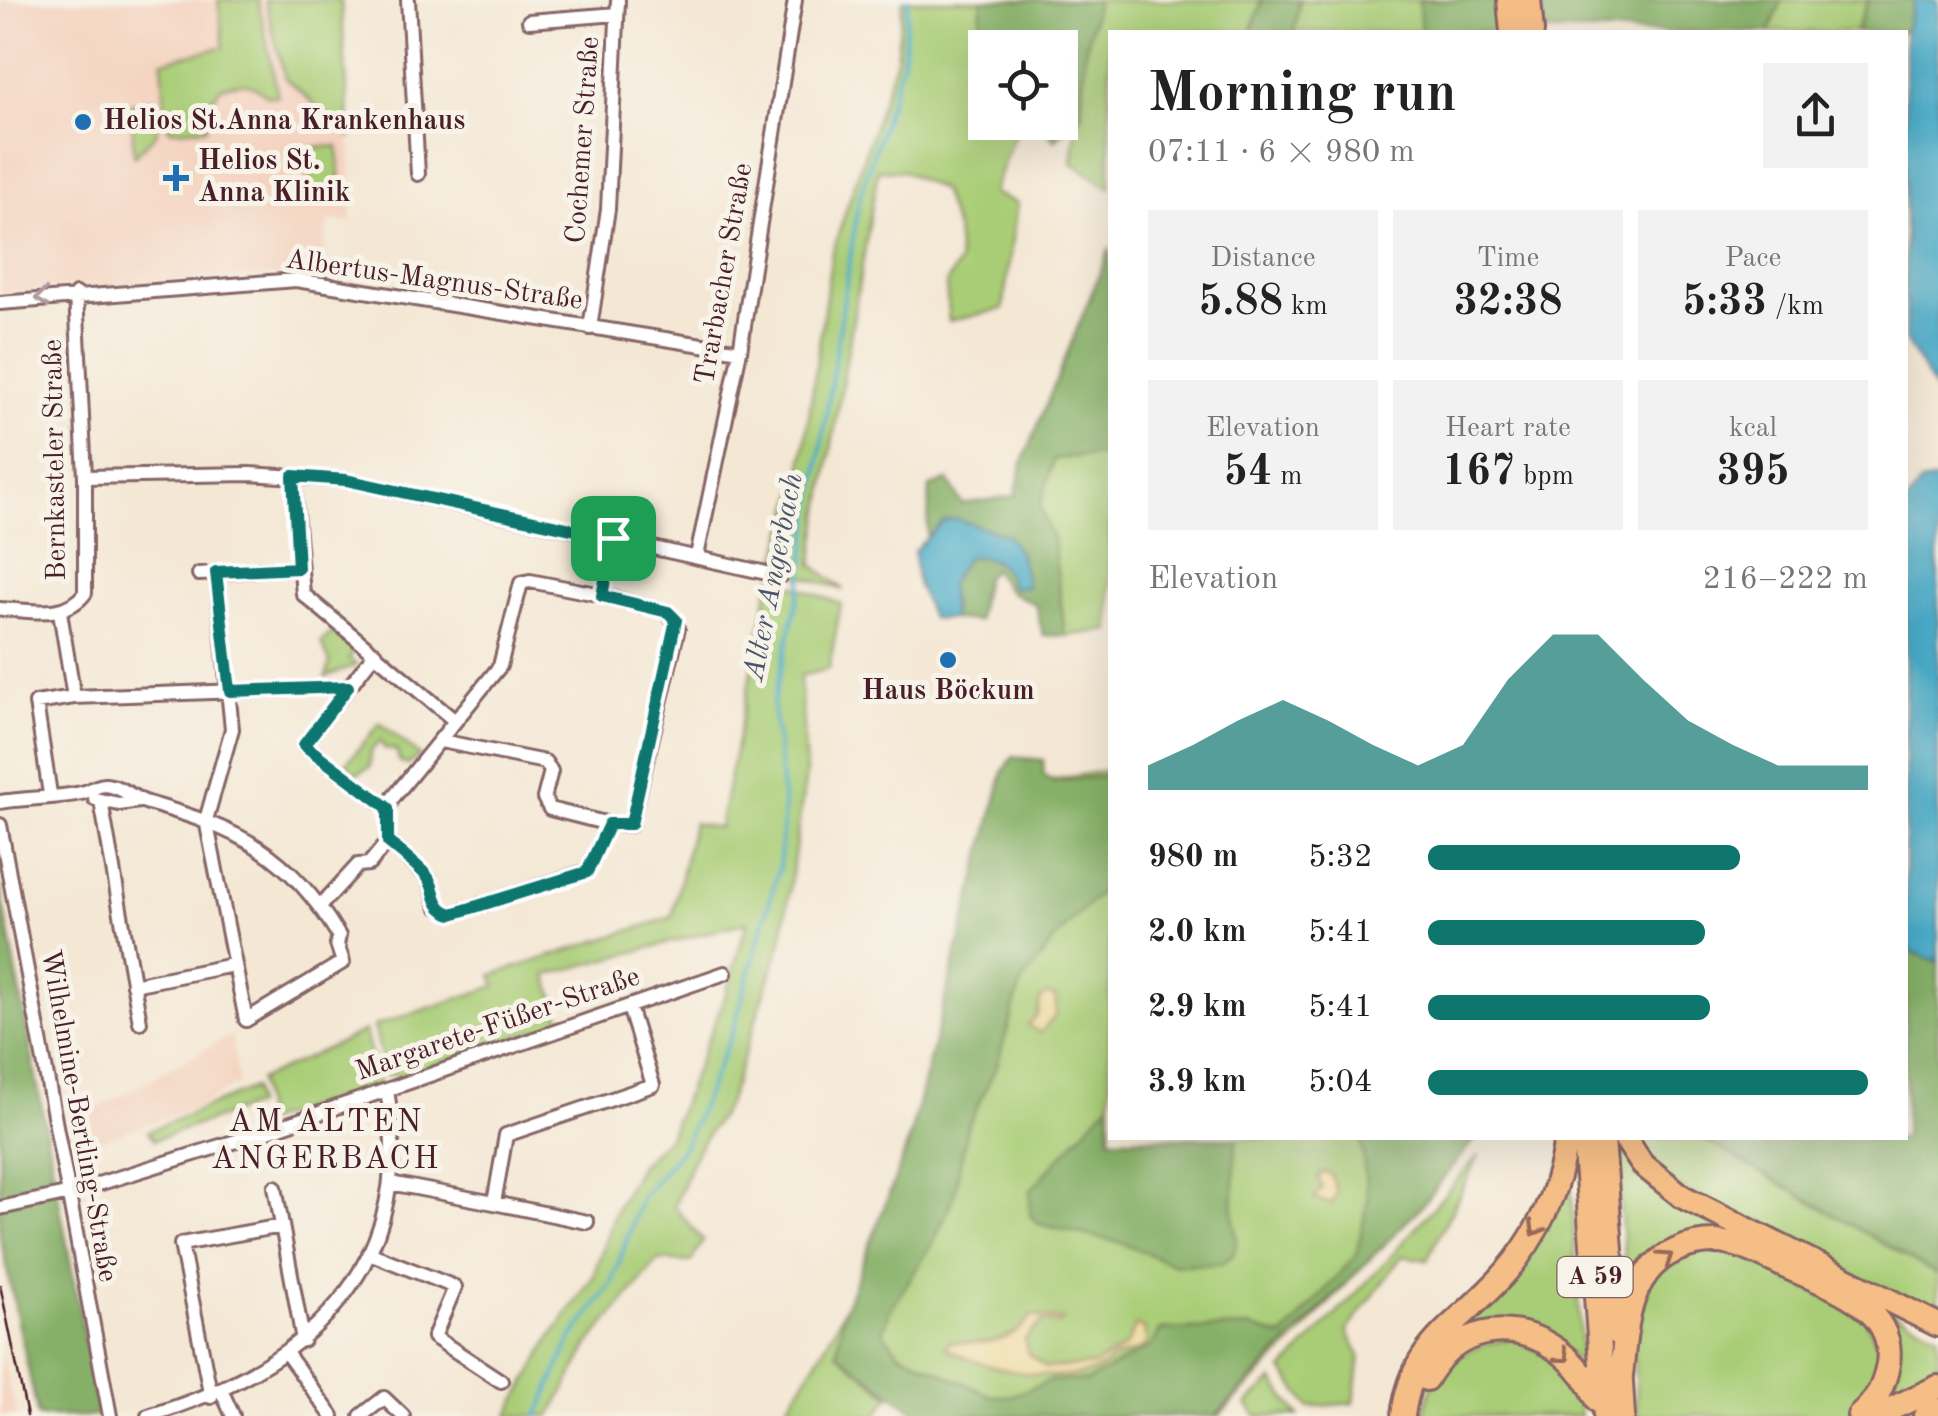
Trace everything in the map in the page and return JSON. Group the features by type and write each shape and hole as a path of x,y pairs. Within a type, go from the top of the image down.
{"highway":[{"path":"1509,0 1512,30"},
{"path":"1529,0 1532,30"},
{"path":"1403,1416 1414,1373 1428,1345 1487,1292 1539,1228 1552,1198 1566,1140"},
{"name":"A 59","path":"1584,1140 1605,1416"},
{"name":"A 59","path":"1603,1140 1623,1416"},
{"path":"1627,1140 1642,1164 1683,1197 1938,1325"},
{"path":"1620,1376 1634,1295 1648,1271 1690,1244 1736,1244 1848,1294 1877,1320 1888,1342 1885,1379 1875,1400 1859,1416"},
{"path":"1416,1416 1423,1384 1439,1355 1468,1337 1496,1330 1522,1332 1569,1359 1588,1378 1605,1416"},
{"path":"1876,1416 1938,1388"},
{"path":"1925,1416 1938,1410"}],"street":[{"path":"408,0 418,174"},
{"name":"Trarbacher Straße","path":"697,556 740,352 796,0"},
{"name":"Cochemer Straße","path":"529,21 617,7 608,209 590,328"},
{"name":"Albertus-Magnus-Straße","path":"4,302 296,280 740,352"},
{"name":"Bernkasteler Straße","path":"0,610 60,612 76,604 85,593 86,476 76,294"},
{"path":"86,476 293,476 346,480 780,576"},
{"path":"293,476 303,594 455,722"},
{"path":"602,596 613,538"},
{"path":"199,574 298,568"},
{"path":"86,792 101,801 140,801 206,820 262,847 321,906 340,936 337,944 344,962 246,1020 206,820 231,738 230,691 216,572"},
{"path":"321,906 358,865 369,864 388,842 388,808 500,666 521,583 530,580 668,612 678,628 631,824 609,824 550,809 544,798 550,771 546,762 441,741"},
{"path":"60,612 74,696"},
{"path":"375,653 304,745 388,808"},
{"path":"50,794 36,703 74,696 348,687"},
{"path":"0,802 107,786 127,790 140,801"},
{"path":"101,801 140,1022"},
{"path":"388,842 429,878 437,906 452,914 587,872 609,824"},
{"name":"Wilhelmine-Bertling-Straße","path":"0,825 110,1416"},
{"path":"133,985 234,965"},
{"name":"Margarete-Füßer-Straße","path":"0,1208 66,1194 386,1090 725,973"},
{"path":"494,1202 506,1135 653,1085 629,1008"},
{"path":"148,1416 217,1394 287,1354 350,1286 369,1252 390,1183 394,1135 386,1090"},
{"path":"390,1183 587,1222"},
{"path":"275,1187 302,1340"},
{"path":"233,1416 217,1394 181,1244 282,1226"},
{"path":"369,1252 455,1287 434,1337 502,1381"},
{"path":"287,1354 332,1416"},
{"path":"361,1416 384,1398 403,1416"}],"shaded area":[{"name":"Helios St. Anna Klinik","path":"0,0 265,0 285,78 350,136 352,222 329,221 320,273 0,293"},
{"path":"231,1035 239,1083 197,1107 101,1140 70,1159 64,1127"},
{"path":"0,1352 14,1404 17,1416 0,1416"}],"green space":[{"path":"218,0 258,0 278,96 267,96 245,83 227,85 220,88 210,104 206,128 170,130 166,124 162,61 224,47"},
{"path":"265,0 341,0 350,136 285,78"},
{"path":"903,0 982,0 979,30 968,30 968,140 1012,140 992,193 1017,203 1003,309 949,321 946,284 959,262 956,229 941,190 903,171 878,170 812,564 844,590 775,567 801,472 832,253 896,59"},
{"path":"982,0 1097,0 1085,51 1081,115 1078,118 1078,30 979,30"},
{"path":"1097,0 1451,0 1453,30 1108,30 1108,187 1072,163 1075,140 1078,140 1085,51"},
{"path":"1262,0 1300,0 1294,30 1252,30"},
{"path":"1419,0 1499,0 1502,30 1421,30"},
{"path":"1541,0 1782,0 1770,30 1544,30"},
{"path":"1782,0 1868,0 1857,30 1770,30"},
{"path":"1868,0 1915,0 1906,30 1857,30"},
{"path":"153,100 157,133 134,156 131,103"},
{"path":"338,146 341,189 311,192 307,148"},
{"path":"1108,253 1108,454 1054,459 1040,507 1053,540 1065,636 1043,635 1036,605 1009,591 993,570 985,577 977,621 952,619 949,584 967,557 982,555 1007,569 1020,556 927,537 930,487 948,480 962,504 1015,496 1023,462"},
{"path":"1108,344 1108,630 1065,636 1053,540 1039,507 1054,458"},
{"path":"771,577 841,604 829,669 800,676 806,773 782,941 728,1103 697,1150 674,1206 703,1241 691,1262 658,1260 589,1344 551,1416 508,1416 550,1339 593,1277 617,1207 640,1165 669,1136 726,994 747,922 547,975 562,1022 397,1078 395,1073 386,1076 374,1026 496,986 492,975 672,917 693,823 719,828"},
{"path":"333,632 354,650 349,659 357,665 326,677 330,662 321,642"},
{"path":"380,723 420,756 408,765 400,762 396,750 385,749 380,741 371,751 370,767 356,774 345,765"},
{"path":"1013,757 1043,760 1044,776 1054,781 1108,776 1108,884 1055,939 1021,984 997,1065 967,1128 954,1195 935,1240 890,1310 883,1332 899,1352 991,1396 1010,1396 1052,1380 1087,1381 1151,1346 1161,1330 1250,1327 1283,1337 1356,1255 1368,1201 1361,1140 1473,1140 1418,1210 1216,1416 921,1416 837,1353 843,1313 907,1148 1003,772"},
{"path":"1108,770 1108,1140 1474,1140 1296,1340 1219,1416 939,1416 843,1316 837,1353 890,1396 876,1416 780,1416 834,1330 875,1238 923,1092 1011,787"},
{"path":"0,884 99,1416 38,1416 0,1236"},
{"path":"1908,950 1938,962 1938,1275 1705,1140 1908,1140"},
{"path":"365,1031 379,1085 265,1122 259,1080"},
{"path":"253,1088 255,1105 154,1140 148,1131"},
{"path":"1108,1104 1108,1140 1236,1140 1233,1215 1237,1241 1233,1255 1221,1264 1175,1265 1121,1243 1039,1224 1030,1215 1030,1191"},
{"path":"1633,1140 1705,1140 1938,1275 1938,1318 1665,1180"},
{"path":"1615,1142 1660,1192 1748,1241 1713,1236 1627,1292"},
{"path":"1569,1154 1582,1364 1546,1335 1440,1341 1492,1298"},
{"path":"1479,1155 1427,1260 1402,1256 1347,1331 1360,1356 1354,1403 1309,1407 1283,1370 1385,1263"},
{"path":"1694,1251 1736,1252 1864,1316 1879,1348 1876,1385 1852,1416 1638,1416 1631,1328 1652,1276"},
{"path":"1858,1295 1938,1334 1938,1381 1882,1407 1896,1372"},
{"path":"1513,1338 1551,1359 1568,1375 1580,1416 1424,1416 1435,1381 1453,1359"},
{"path":"1273,1380 1299,1416 1256,1416 1247,1404"}],"sand":[{"path":"1048,994 1056,998 1056,1015 1040,1033 1028,1025 1037,1015 1040,1000"},
{"path":"1323,1172 1331,1174 1337,1193 1332,1204 1314,1199 1322,1188 1318,1178"},
{"path":"1031,1316 1063,1320 1059,1324 1043,1321 1025,1339 1028,1353 1046,1368 1094,1365 1126,1346 1136,1325 1144,1329 1147,1342 1141,1349 1114,1358 1098,1370 1061,1376 997,1368 946,1347 950,1341 974,1343 1005,1337"}],"water":[{"path":"1915,0 1938,0 1938,395 1908,345 1906,30"},
{"path":"1938,480 1938,962 1908,950 1908,501 1920,483"},
{"path":"956,519 1007,535 1020,555 1027,587 1011,587 1006,572 991,559 967,557 949,584 952,619 931,618 917,583 914,551 944,521"}],"waterway":[{"name":"Alter Angerbach","path":"538,1416 570,1341 612,1283 641,1198 684,1146 733,1031 779,868 784,809 773,703 800,589 859,199 903,60 908,0"}],"tram line":[{"path":"0,1285 27,1416"}],"place":[{"name":"Helios St.Anna Krankenhaus","path":"83,122"},
{"name":"Helios St. Anna Klinik","path":"176,178"},
{"name":"Haus Böckum","path":"948,660"}],"district":[{"name":"AM ALTEN ANGERBACH","path":"326,1142"}],"route":[{"path":"293,476 346,480 613,538 602,596 668,612 678,628 631,824 609,824 587,872 452,914 444,912 437,906 429,878 388,842 388,808 304,745 348,687 230,691 216,572 298,568 293,476"}]}
